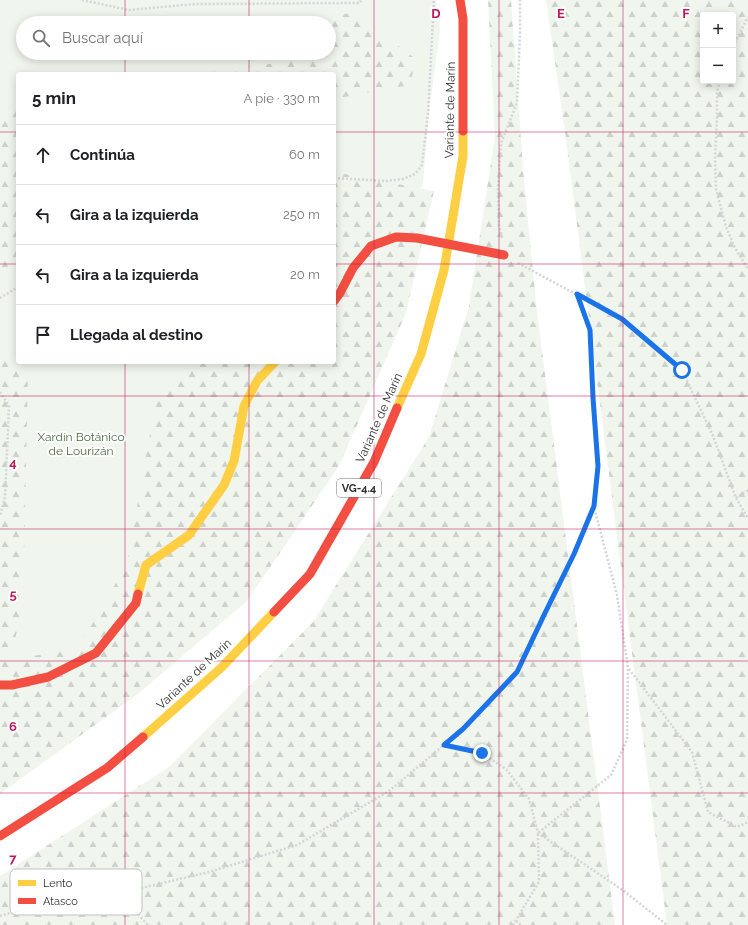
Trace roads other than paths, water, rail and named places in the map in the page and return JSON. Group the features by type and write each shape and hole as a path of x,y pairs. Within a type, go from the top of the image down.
{"main road":[{"name":"Variante de Marín","path":"0,836 107,768 222,667 310,574 374,462 422,354 444,270 463,156 463,19 460,0"},
{"path":"336,298 353,268 371,246 396,237 417,238 504,255"},
{"path":"0,685 12,685 48,677 96,652 136,603 146,565 189,534 224,485 234,461 244,406 257,381 272,364"}],"park label":[{"name":"Xardín Botánico de Lourizán","path":"81,444"}]}
